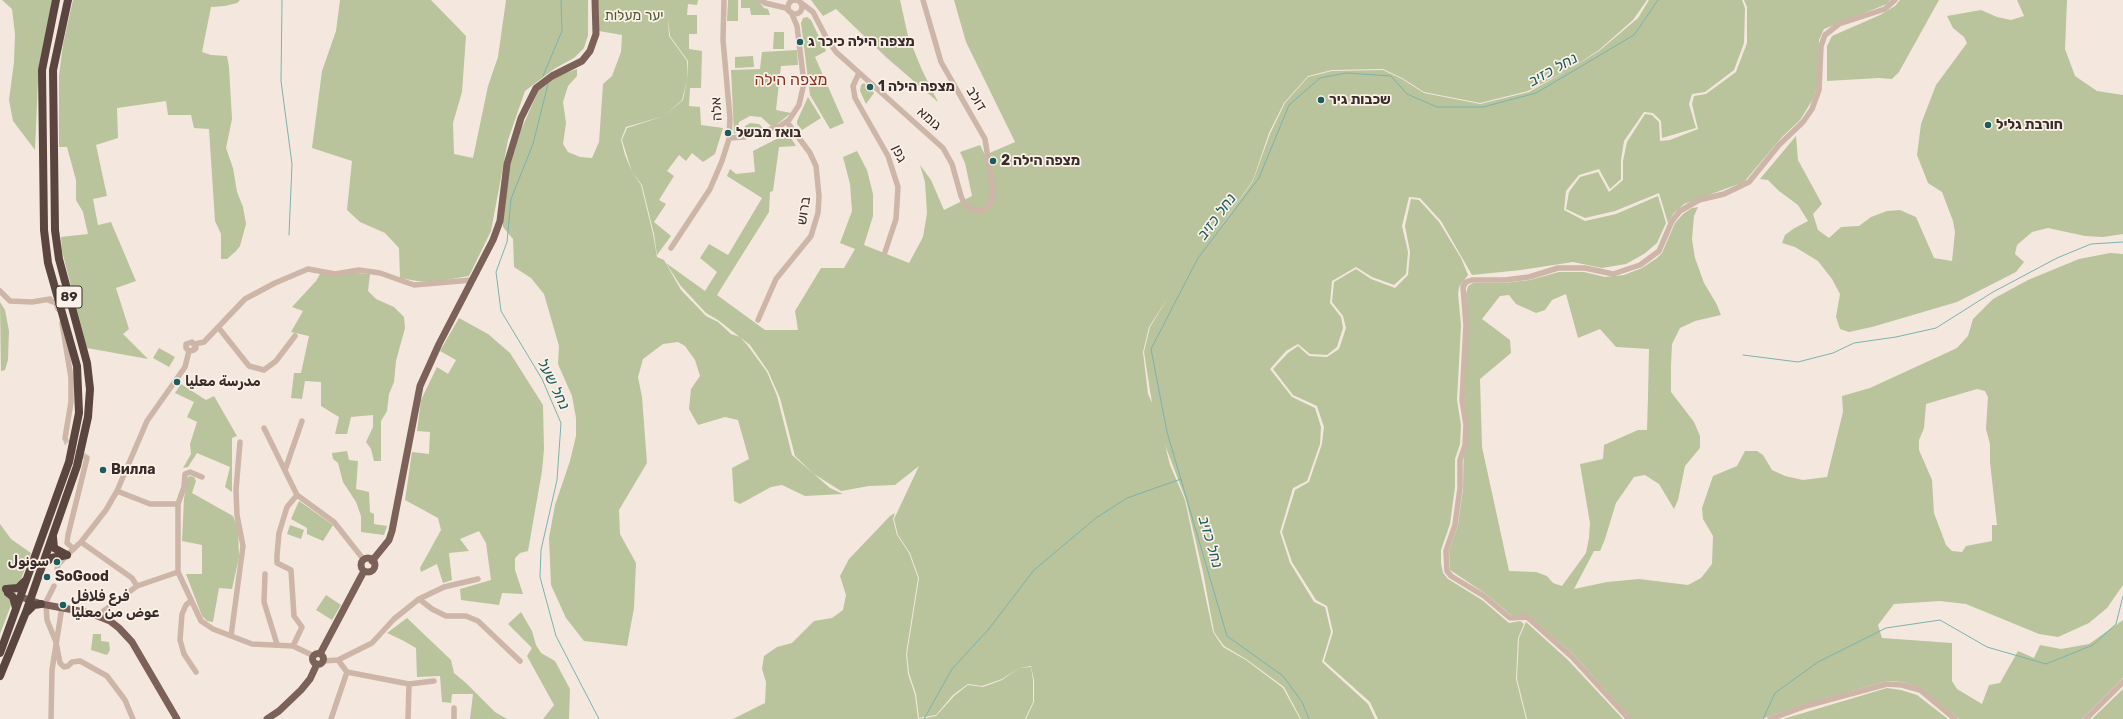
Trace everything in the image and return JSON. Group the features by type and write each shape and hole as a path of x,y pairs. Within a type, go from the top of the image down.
{"highway":[{"name":"89","path":"0,653 69,462 79,413 77,366 48,263 44,230 42,78 51,19 56,0"},
{"name":"89","path":"0,676 26,612 77,466 88,417 90,389 87,363 59,259 55,230 54,70 68,0"},
{"path":"53,535 52,541 54,548 67,554"},
{"path":"41,570 45,562 67,554"},
{"path":"15,611 16,602 7,591 18,588 28,578"},
{"path":"35,587 37,596 46,603"},
{"path":"26,612 34,605 46,603"}],"main road":[{"path":"372,560 389,540 392,531 420,386 428,365 494,240 500,221 503,186 507,164 521,118 530,97 541,83 582,62 590,51 596,34 595,0"},
{"path":"364,571 361,565 364,560 369,558 372,560"},
{"path":"364,571 368,572 374,568 372,560"},
{"path":"267,719 301,690 324,658 317,655 364,571"},
{"path":"21,595 97,616 119,628 132,642 177,719"}],"street":[{"name":"אלה","path":"671,248 710,189 722,161 729,138 730,118 724,40 724,0"},
{"path":"761,0 765,3 776,5 790,12 808,10 813,12"},
{"name":"דולב","path":"923,0 941,62 985,139 993,192 992,203 984,210"},
{"path":"1629,719 1572,657 1528,617 1510,618 1484,596 1451,576 1447,571 1446,551 1455,525 1460,488 1460,460 1465,445 1466,424 1462,400 1466,325 1464,287 1466,282 1472,280 1505,280 1529,277 1558,268 1585,268 1613,274 1640,265 1659,251 1672,221 1680,211 1699,200 1724,194 1749,182 1779,145 1803,122 1812,109 1819,90 1822,46 1825,34 1839,24 1885,9 1895,0"},
{"path":"729,138 745,137 766,132 787,122 799,105 804,89 797,26 799,12 802,7 798,1"},
{"path":"776,5 798,1 813,12"},
{"path":"790,2 790,12 797,26"},
{"name":"גומא","path":"813,12 831,46 943,148 952,164 963,201 973,210 984,210"},
{"name":"גפן","path":"859,73 853,86 855,98 888,156 898,188 896,219 885,252"},
{"name":"ברוש","path":"758,320 776,280 811,236 817,218 819,196 816,166 810,153 787,122"},
{"path":"57,571 58,565 67,554 82,542 106,510 116,491 146,421 185,367 189,351 195,349 195,344 204,342 240,303 275,282 308,269 335,274 359,270 380,273 414,285 472,280"},
{"path":"0,291 10,301 19,302 48,300 58,296"},
{"path":"48,300 56,303 61,319 71,378 71,402 65,438"},
{"path":"218,327 250,366 264,370 276,361 295,336"},
{"path":"285,470 302,421"},
{"path":"264,428 297,496 334,522 364,560"},
{"path":"230,636 243,546 237,515 236,496 240,442"},
{"path":"74,549 67,543 68,535 87,458"},
{"path":"202,477 190,472 185,474 184,487 178,504 178,572 200,621 230,636 252,644 277,644 293,646 317,655"},
{"path":"116,491 150,504 178,504"},
{"path":"293,646 302,627 294,616 291,570 277,563 277,555 279,533 287,507 297,496"},
{"path":"82,542 132,578 137,586"},
{"path":"97,616 137,586 178,572"},
{"path":"265,574 264,602 277,644"},
{"path":"320,663 338,660 372,644 394,619 419,599 444,587 478,579"},
{"path":"54,586 46,603 47,620 56,642 60,662 64,667 80,661 107,676 125,700 133,719"},
{"path":"419,599 432,610 446,616 466,616 478,621 520,661"},
{"path":"190,601 186,605 182,614 180,640 184,654 196,672"},
{"path":"51,719 52,670 62,607"},
{"path":"338,660 347,672 409,684 434,681"},
{"path":"332,719 347,672"},
{"path":"2086,719 2123,682"},
{"path":"408,719 409,684"},
{"path":"1770,719 1806,706 1887,684 1902,685 1920,690 1955,719"},
{"path":"454,708 454,719"}],"green space":[{"path":"2,0 54,0 38,80 35,150 13,121 9,100 14,62 15,34 12,9"},
{"path":"73,0 240,0 237,3 225,6 211,7 202,52 211,55 227,56 229,67 232,119 226,148 233,168 237,192 243,207 246,224 240,246 236,251 227,259 221,259 221,234 215,221 209,129 194,128 191,115 168,115 166,101 117,108 118,138 96,145 107,196 93,199 98,225 111,222 136,281 116,288 129,329 123,334 148,359 87,348 62,251 61,237 88,234 83,212 76,200 76,180 67,147 59,147 59,76 63,44"},
{"path":"340,0 431,0 466,36 462,92 453,123 454,154 473,158 488,86 498,57 506,0 588,0 588,35 584,48 574,58 554,69 525,91 508,140 491,231 469,276 433,282 400,278 399,248 385,233 360,222 347,210 352,161 312,148 322,71 336,31"},
{"name":"יער מעלות","path":"598,0 698,0 697,5 688,4 687,15 697,15 697,34 689,34 689,49 702,51 701,88 690,88 689,106 700,107 701,125 723,128 715,154 703,162 692,153 686,161 679,155 667,171 674,176 659,200 666,204 654,222 671,236 657,255 654,234 642,185 632,172 641,185 657,257 664,260 681,290 706,316 718,322 731,334 740,337 748,346 767,372 777,396 792,455 830,488 843,494 805,496 782,485 771,487 740,504 734,501 732,468 749,459 738,420 725,417 698,425 689,409 691,389 700,376 695,360 685,346 678,342 663,344 643,359 638,377 642,397 647,463 619,510 620,534 636,563 634,608 627,646 584,641 566,618 551,585 549,538 555,505 570,461 576,436 576,418 572,396 558,364 559,346 544,294 531,278 514,267 513,239 503,227 503,204 510,166 521,130 540,87 557,76 577,69 577,76 568,86 563,102 566,123 563,144 568,152 580,157 592,158 599,142 603,84 612,76 621,52 622,35 599,31","holes":["668,19 670,36 688,61 687,80 687,61 669,36","687,80 683,100 664,116 682,100","664,116 627,128 622,140 632,172 621,140 626,127"]},
{"path":"728,0 738,0 738,21 727,21"},
{"path":"741,0 758,0 764,8 768,9 770,15 751,15 750,8 741,8"},
{"path":"811,0 900,0 908,36 922,70 938,102 887,58 836,9 823,16"},
{"path":"954,0 1647,0 1633,20 1599,50 1570,69 1599,51 1638,18 1649,0 1742,0 1745,8 1744,43 1734,70 1705,92 1692,94 1689,104 1696,128 1662,138 1661,121 1653,113 1644,112 1624,141 1621,160 1621,179 1610,189 1599,169 1579,175 1566,191 1564,210 1585,221 1616,214 1658,196 1666,223 1657,243 1644,254 1626,264 1602,268 1573,262 1521,270 1472,275 1441,221 1420,198 1409,197 1402,226 1408,252 1406,274 1394,285 1372,277 1356,267 1332,281 1330,303 1341,317 1343,328 1337,347 1327,355 1310,354 1298,344 1286,351 1270,369 1292,397 1315,408 1321,427 1320,444 1307,481 1293,488 1280,532 1290,563 1314,602 1325,607 1331,632 1322,662 1368,704 1375,719 1301,719 1284,687 1246,659 1224,646 1214,632 1203,572 1186,500 1165,445 1170,465 1185,500 1213,632 1223,647 1246,660 1283,688 1300,719 1026,719 1034,702 1034,680 1031,666 1019,668 1002,679 982,686 968,684 953,695 936,715 919,718 916,694 909,673 907,654 919,578 910,553 898,535 894,519 919,466 895,485 869,486 841,491 814,474 795,456 780,398 768,371 750,345 718,320 706,313 680,285 666,263 705,291 717,272 700,258 709,244 728,255 762,198 727,176 730,169 736,174 755,172 753,151 788,133 796,146 779,147 773,191 770,192 769,212 717,295 765,330 798,330 795,311 821,268 844,268 855,249 840,243 852,211 850,184 843,157 857,151 867,170 873,194 873,216 864,245 909,263 923,237 927,213 925,182 920,165 931,180 944,210 972,196 965,163 960,152 980,145 985,155 1015,142 966,42","holes":["1383,69 1402,78 1424,92 1480,103 1528,91 1570,69 1529,92 1480,104 1424,93 1402,79 1383,70 1332,71 1308,77 1285,103 1270,134 1253,181 1216,233 1253,180 1269,133 1284,103 1308,76 1332,70","1169,296 1150,327 1144,352 1152,403 1148,394 1143,352 1149,327"]},
{"path":"1744,0 1890,0 1887,4 1824,29 1819,40 1818,84 1813,99 1800,120 1782,137 1744,182 1684,204 1674,213 1668,223 1659,193 1615,211 1585,218 1566,209 1569,192 1580,177 1598,172 1609,192 1623,180 1623,161 1627,142 1645,114 1652,115 1659,122 1660,141 1670,140 1698,129 1692,104 1694,96 1706,94 1736,72 1747,43 1747,7"},
{"path":"1900,0 1939,0 1899,72 1892,79 1879,78 1827,81 1827,46 1832,36 1880,15 1895,6"},
{"path":"2017,0 2067,0 2065,49 2075,76 2097,91 2123,95 2123,234 2103,237 2085,236 2048,228 2032,232 2017,245 2015,254 2024,262 2016,272 1957,302 1872,327 1849,332 1840,329 1836,317 1840,294 1832,279 1818,261 1795,247 1782,243 1785,235 1808,221 1798,205 1779,191 1768,180 1760,179 1796,136 1798,160 1822,204 1813,214 1818,230 1829,238 1841,227 1859,226 1871,217 1887,211 1900,210 1916,217 1934,258 1952,261 1955,232 1953,221 1942,192 1928,183 1917,155 1921,124 1936,85 1967,43 1964,37 1953,28 1947,16 1981,10 1997,17 2011,20 2024,16"},
{"path":"807,17 811,20 826,51 815,57 844,123 830,129 810,95 801,23 803,18"},
{"path":"774,32 784,32 784,49 773,49"},
{"path":"797,50 798,65 781,66 776,110 791,113 776,125 771,126 761,117 750,116 739,122 737,132 734,134 731,70 760,69 762,52"},
{"path":"753,56 754,67 735,68 735,57"},
{"path":"864,83 874,93 866,104 860,91 861,85"},
{"path":"808,97 821,118 802,130 797,124 797,121"},
{"path":"750,123 759,124 764,129 744,134 745,126"},
{"path":"1411,199 1419,200 1439,222 1461,258 1468,275 1459,287 1458,294 1461,325 1457,400 1461,425 1460,444 1455,459 1455,487 1450,524 1441,550 1443,573 1448,579 1482,600 1509,623 1520,621 1524,624 1518,638 1516,679 1526,719 1378,719 1370,702 1324,661 1333,632 1327,606 1316,600 1292,562 1282,532 1295,490 1309,482 1322,444 1324,427 1317,406 1293,395 1273,369 1288,353 1298,346 1309,356 1327,357 1339,349 1346,328 1343,316 1332,302 1334,282 1356,269 1371,279 1395,288 1408,275 1410,252 1405,226"},
{"path":"1698,207 1694,216 1692,239 1695,258 1704,283 1716,303 1721,315 1695,321 1680,328 1672,344 1671,392 1694,422 1700,436 1700,448 1685,466 1678,500 1674,509 1659,484 1645,475 1634,477 1616,503 1600,551 1594,551 1574,589 1607,582 1639,579 1688,585 1701,578 1712,564 1713,536 1703,519 1702,508 1713,476 1737,466 1745,451 1757,451 1763,455 1772,470 1785,476 1803,480 1827,477 1843,412 1842,396 1870,388 1957,348 1968,336 1973,319 1993,299 2028,280 2079,259 2110,253 2123,254 2123,585 2107,608 2089,623 2058,637 2039,634 1966,604 1940,601 1894,604 1878,625 1882,638 1952,643 1952,681 1957,689 1982,704 1989,685 2000,683 2018,651 2034,658 2040,645 2061,649 2089,644 2123,620 2123,678 2082,719 1959,719 1921,688 1903,682 1887,681 1805,704 1762,719 1632,719 1574,655 1528,615 1511,615 1486,594 1450,570 1449,551 1458,525 1463,489 1465,380 1468,325 1466,294 1468,286 1473,283 1505,283 1530,280 1559,272 1584,272 1605,277 1624,275 1642,268 1657,258 1662,253 1675,223 1683,214 1692,208","holes":["1566,294 1578,338 1600,329 1616,347 1649,349 1647,430 1638,430 1604,445 1603,459 1580,464 1590,523 1589,538 1586,553 1562,586 1553,583 1547,576 1536,572 1509,571 1482,447 1480,379 1511,353 1510,340 1482,319 1500,296 1509,295 1516,304 1536,313 1545,310 1552,300","1977,389 1985,391 1988,397 1986,429 1990,444 1990,462 1997,525 1992,525 1992,541 1966,546 1962,552 1952,551 1946,545 1934,513 1932,480 1919,450 1919,440 1924,428 1926,404"]},
{"path":"320,274 370,274 368,291 376,299 394,307 404,317 405,328 396,361 394,382 389,394 387,411 381,421 381,461 374,461 371,449 366,442 373,427 373,415 351,417 347,434 335,434 339,417 321,406 321,382 305,381 302,399 291,398 294,373 301,373 309,336 291,332 303,311 292,307 316,281"},
{"path":"0,302 5,310 9,331 8,360 5,370 1,371"},
{"path":"459,318 488,334 510,353 543,405 544,449 542,471 528,551 520,553 515,558 515,570 523,594 502,593 499,605 461,600 460,589 491,580 486,543 479,531 460,539 469,551 449,553 452,580 443,583 437,564 421,572 420,568 441,530 438,518 405,500 412,452 429,454 430,432 417,431 421,400 437,367 448,374 456,360 440,351"},
{"path":"159,348 175,357 169,367 153,358"},
{"path":"181,384 206,400 214,396 237,436 232,438 232,492 225,487 230,467 197,453 188,467 183,468 191,454 190,444 197,422 187,417 194,402 175,393"},
{"path":"347,451 349,460 358,461 356,489 369,492 370,512 374,514 374,524 387,526 384,535 361,532 361,516 356,502 343,482 338,463 333,459 332,453"},
{"path":"190,476 194,477 196,481 192,493 233,516 238,528 239,557 232,589 219,588 213,622 207,621 202,616 186,574 202,574 202,545 182,541 184,499 187,478"},
{"path":"299,501 333,525 323,541 307,534 307,528 291,519"},
{"path":"895,513 893,519 897,535 909,553 918,578 906,654 908,674 915,695 918,719 733,719 765,703 766,682 762,669 764,656 777,647 792,643 814,621 832,618 843,610 846,595 840,576 849,559 890,516"},
{"path":"0,524 11,539 31,553 0,634"},
{"path":"290,525 304,530 301,539 287,534"},
{"path":"326,595 341,605 332,620 316,610"},
{"path":"521,612 532,631 536,645 541,653 555,661 570,689 569,719 543,719 554,705 527,656 532,648 508,624"},
{"path":"407,618 451,660 454,673 495,712 507,719 470,719 473,694 452,694 451,703 442,702 440,676 417,677 416,648 387,633"},
{"path":"1526,622 1568,660 1623,719 1527,719 1517,679 1519,638"},
{"path":"93,634 101,634 101,641 109,642 110,650 107,655 91,650"},
{"path":"1031,667 1033,680 1033,702 1025,719 919,719 936,716 954,696 968,685 983,687 1002,680 1019,668"},
{"path":"1887,688 1901,690 1917,695 1948,719 1783,719"},
{"path":"2123,689 2123,719 2092,719 2096,715"}],"waterway":[{"path":"282,0 281,81 292,164 289,235"},
{"name":"נחל שעל","path":"543,76 562,31 561,0"},
{"name":"נחל כזיב","path":"1309,719 1302,702 1283,676 1227,636 1167,432 1151,349 1198,258 1259,178 1289,105 1320,78 1346,73 1391,76 1407,94 1437,107 1483,107 1536,93 1634,35 1658,0"},
{"name":"נחל שעל","path":"548,84 533,144 511,199 507,242 496,272 501,311 542,379 561,423 557,480 541,550 540,577 556,636 599,719"},
{"path":"1743,355 1798,362 1833,353 1854,343 1896,337 1936,328 1993,292 2057,258 2091,244 2123,242"},
{"path":"924,719 952,669 988,630 1034,570 1096,518 1127,498 1181,479"},
{"path":"1763,719 1775,693 1818,662 1886,628 1940,620 1987,647 2046,664 2093,645 2116,624 2123,596"}],"tunnel":[{"path":"65,438 67,443 87,458"}],"place":[{"name":"מצפה הילה כיכר ג","path":"800,42"},
{"name":"מצפה הילה 1","path":"870,87"},
{"name":"שכבות גיר","path":"1321,100"},
{"name":"חורבת גליל","path":"1988,125"},
{"name":"בואז מבשל","path":"728,133"},
{"name":"מצפה הילה 2","path":"993,161"},
{"name":"مدرسة معليا","path":"177,382"},
{"name":"Вилла","path":"103,470"},
{"name":"سونول","path":"57,562"},
{"name":"SoGood","path":"47,577"},
{"name":"فرع فلافل عوض من معليا","path":"63,605"}],"district":[{"name":"מצפה הילה","path":"791,80"}]}
